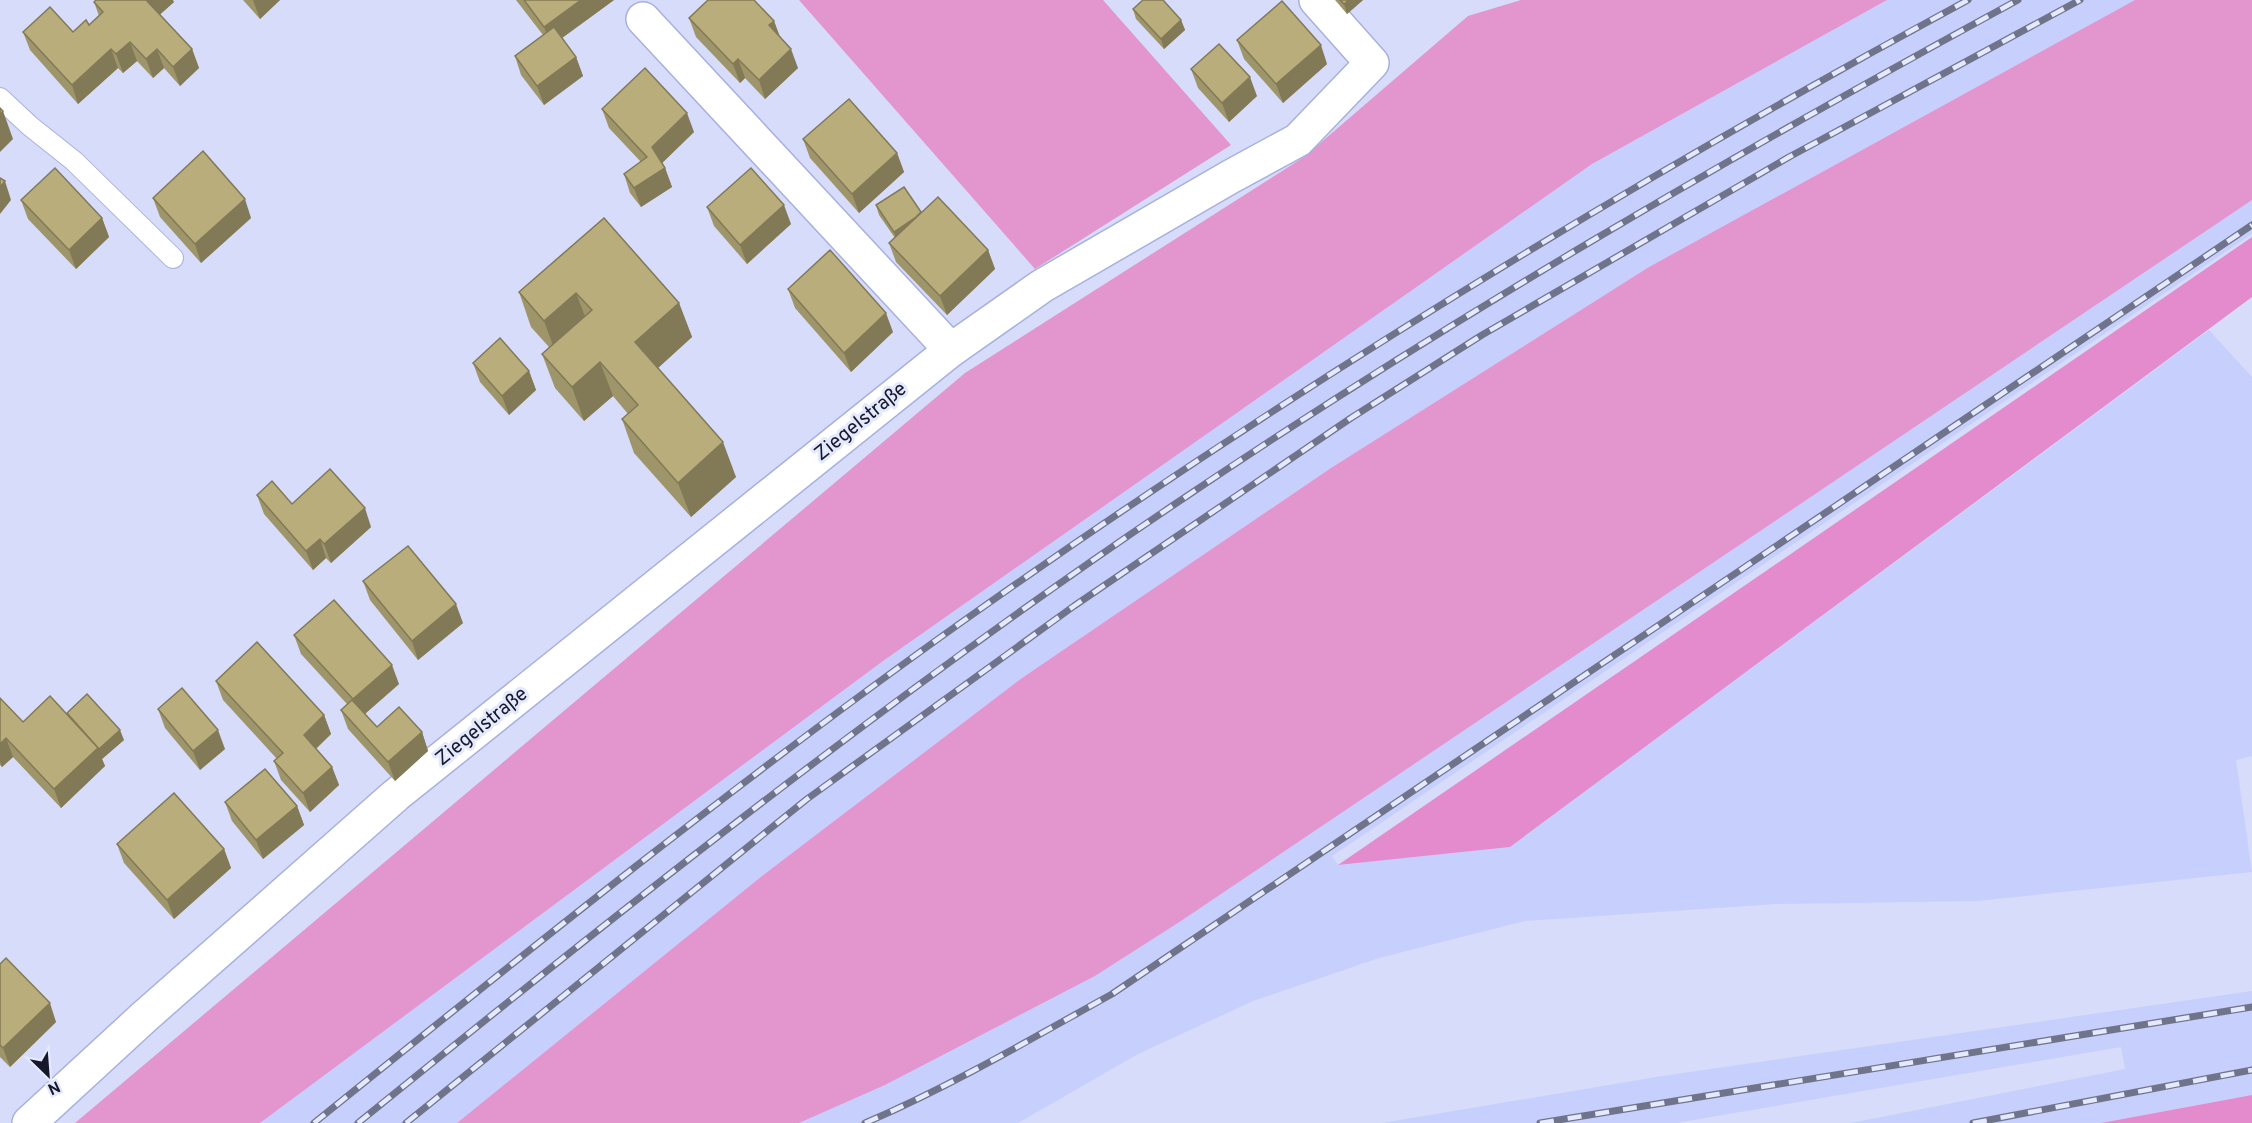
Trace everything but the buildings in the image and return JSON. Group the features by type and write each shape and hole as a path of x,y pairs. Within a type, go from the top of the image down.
{"street":[{"name":"Ziegelstraße","path":"29,1123 143,1018 396,795 951,350 1042,286 1298,140 1372,63 1316,0"},
{"path":"643,19 951,350"}],"lane":[{"path":"0,98 79,166 173,258"}],"shaded area":[{"path":"799,0 1103,0 1231,145 1035,269"},
{"path":"1521,0 1887,0 1592,164 883,661 260,1123 75,1123 965,373 1304,157 1468,16"},
{"path":"1887,0 2135,0 1649,267 1331,468 1022,678 762,876 457,1123 260,1123 883,661 1592,164"},
{"path":"2135,0 2252,0 2252,200 1181,921 1095,976 885,1085 799,1123 457,1123 762,876 1022,678 1331,468 1649,267"},
{"path":"2252,200 2252,234 1332,856 1338,865 1510,847 2209,330 2252,377 2252,756 2236,760 2252,872 1977,901 1776,904 1525,921 1379,958 1253,1001 1138,1054 1018,1123 799,1123 885,1085 1095,976 1181,921"},
{"path":"2252,237 2252,297 1510,847 1338,865"},
{"path":"2252,991 2252,1095 2101,1123 1851,1123 2125,1069 2121,1047 1676,1123 1382,1123 1662,1076"},
{"path":"2252,1095 2252,1123 2101,1123"}],"railway":[{"path":"314,1123 713,806 876,684 1081,539 1328,375 1454,297 1709,145 1968,0"},
{"path":"358,1123 761,803 967,649 1178,502 1383,368 1592,241 2018,0"},
{"path":"406,1123 807,799 1074,606 1351,418 1482,335 1789,157 2080,0"},
{"path":"865,1123 960,1078 1112,994 2252,225"},
{"path":"1540,1123 2252,1007"},
{"path":"1973,1123 2252,1070"}]}
